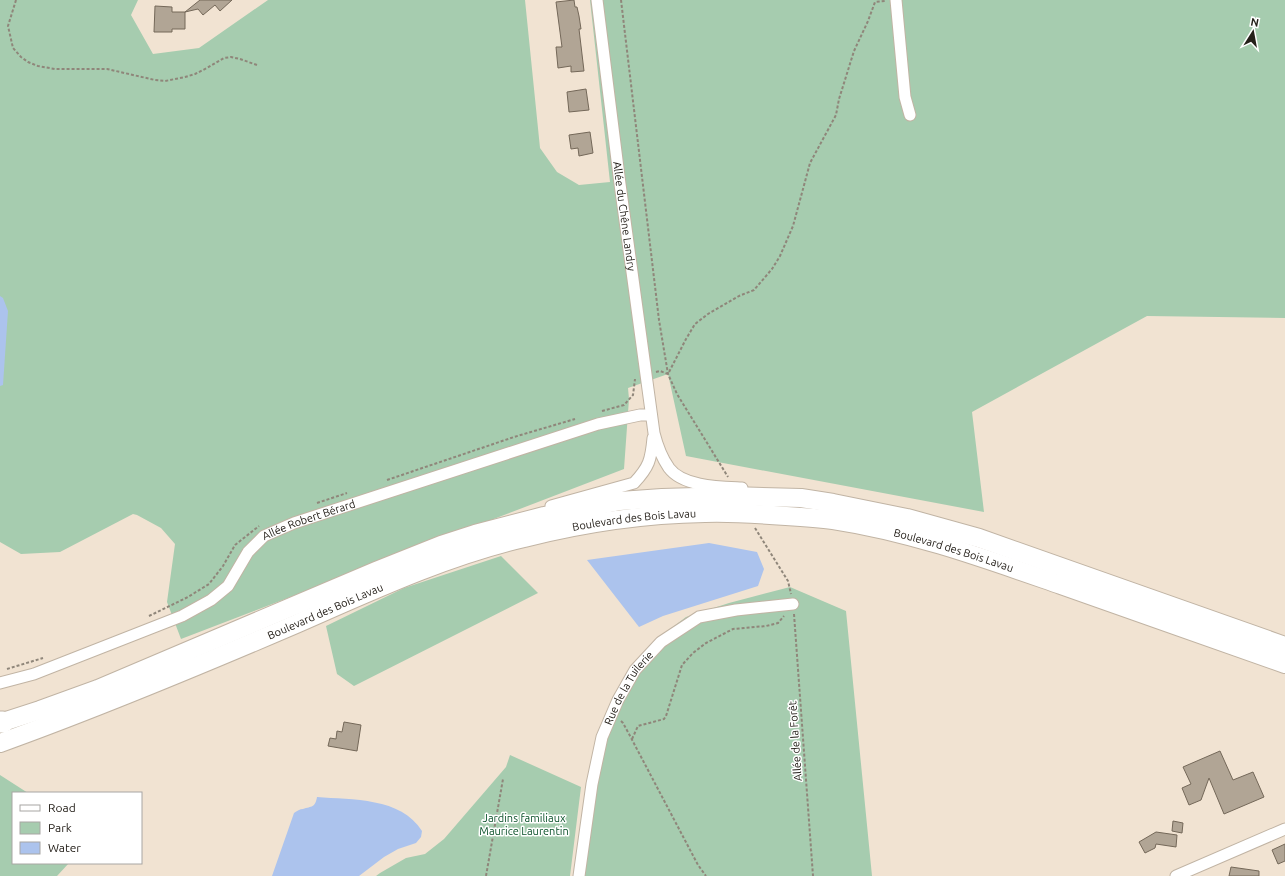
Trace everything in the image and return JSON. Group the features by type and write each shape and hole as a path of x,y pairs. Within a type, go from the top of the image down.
{"main road":[{"name":"Boulevard des Bois Lavau","path":"1,723 98,689 440,545 526,520 620,501 662,498 731,496 801,498 833,502 899,516 972,536 1285,646"},
{"name":"Boulevard des Bois Lavau","path":"0,742 88,711 393,582 454,558 522,538 583,525 626,518 681,514 705,513 768,515 831,520 905,535 976,555 1285,664"}],"street":[{"name":"Allée du Chêne Landry","path":"597,0 651,415 654,433 659,448 669,469 680,477 704,486 773,490 801,498"},
{"path":"896,0 905,97 910,114"},
{"name":"Allée Robert Bérard","path":"0,683 34,674 182,616 211,600 228,586 248,552 264,536 294,523 598,424 640,415 651,415"},
{"name":"Allée du Chêne Landry","path":"475,534 501,520 634,483 644,473 650,463 654,433"},
{"name":"Rue de la Tuilerie","path":"579,876 592,784 602,737 618,700 635,670 661,642 699,617 736,610 793,604"},
{"path":"1176,876 1198,871 1285,829"}],"path":[{"path":"16,0 8,26 13,48 21,57 38,66 55,69 107,69 165,81 195,74 224,58 240,58 257,65"},
{"path":"621,0 659,320 668,374 677,394 732,483"},
{"path":"668,374 695,324 708,314 733,299 754,290 772,269 780,256 793,226 810,163 836,115 854,51 875,2 896,0"},
{"path":"646,373 660,371 668,374"},
{"name":"Allée de la Forêt","path":"753,524 788,581 793,604 814,876"},
{"path":"632,739 634,731 638,726 664,719 682,665 693,652 734,630 778,623 793,604"},
{"path":"612,715 623,723 698,864 706,876"},
{"path":"486,876 503,779"}],"green space":[{"path":"0,0 138,0 131,15 153,54 199,48 268,0 525,0 540,148 557,172 579,185 610,182 590,0 1285,0 1285,318 1147,316 972,412 984,512 686,456 668,374 628,388 629,399 624,469 181,639 167,602 175,544 161,528 137,515 133,514 60,552 21,554 0,542"},
{"path":"501,556 538,593 354,686 337,674 326,626 404,588"},
{"path":"790,587 846,611 872,876 584,876 597,785 614,706 633,670 652,643 686,617 729,603"},
{"name":"Jardins familiaux Maurice Laurentin","path":"510,755 581,787 570,876 376,876 406,858 425,854 444,839 506,767"},
{"path":"0,775 26,792 12,792 12,864 68,864 57,876 0,876"}],"water":[{"path":"0,296 3,298 8,311 3,385 0,386"},
{"path":"709,543 757,552 764,569 758,586 663,616 639,627 587,560"},
{"path":"317,797 360,800 389,806 402,812 413,820 422,831 421,837 416,843 398,849 384,857 359,876 272,876 294,813 313,806"}],"building":[{"path":"200,0 232,0 220,11 215,5 203,15 198,9 185,12"},
{"path":"574,0 575,7 577,7 581,29 579,29 584,71 571,72 571,66 558,68 556,47 562,47 556,2"},
{"path":"155,6 172,7 172,12 185,12 185,29 172,29 172,32 154,32"},
{"path":"586,89 589,110 569,112 567,92"},
{"path":"590,132 593,153 579,156 578,148 571,149 569,135"},
{"path":"344,722 361,725 357,751 328,746 330,738 336,739 337,731 342,732"},
{"path":"1220,751 1233,780 1253,772 1264,797 1224,814 1209,778 1201,800 1189,805 1182,788 1191,784 1183,767"},
{"path":"1173,821 1183,823 1182,833 1172,831"},
{"path":"1156,832 1177,835 1176,847 1156,844 1155,848 1145,853 1139,842"},
{"path":"1285,844 1285,861 1278,864 1272,850"},
{"path":"1231,867 1259,871 1259,876 1229,876"}]}
